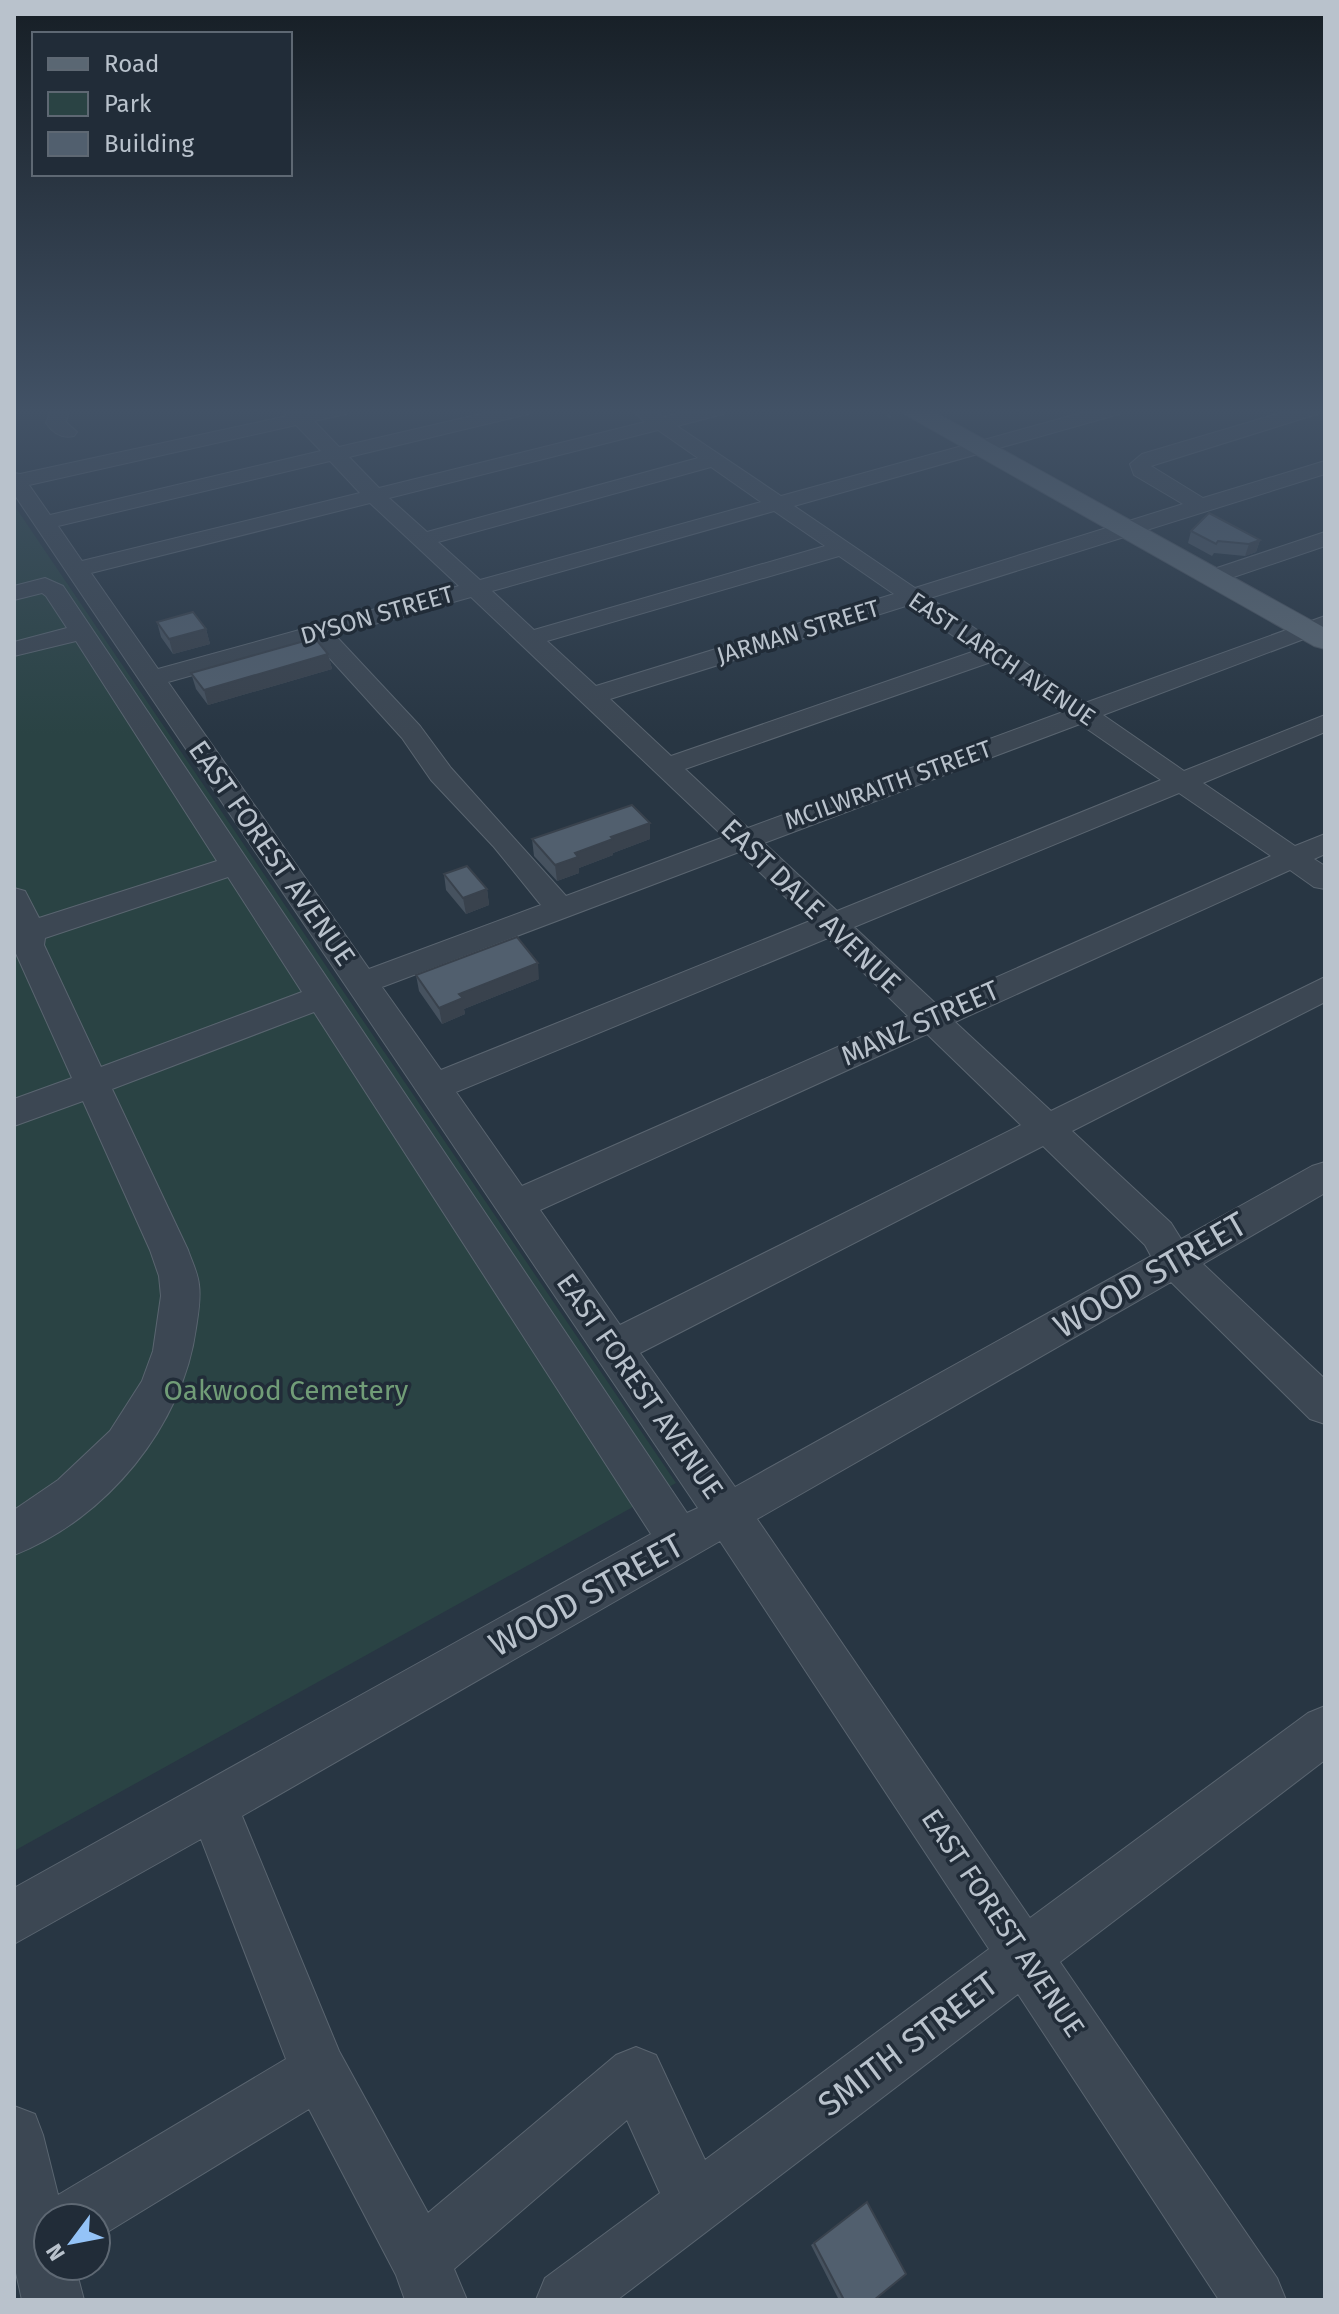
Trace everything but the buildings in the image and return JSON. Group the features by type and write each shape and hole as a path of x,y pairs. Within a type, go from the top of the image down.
{"main road":[{"path":"1107,518 1319,631"}],"street":[{"name":"EAST FOREST AVENUE","path":"41,518 729,1515 1255,2300"},
{"path":"44,523 65,518"},
{"path":"75,570 286,518"},
{"name":"EAST DALE AVENUE","path":"398,518 592,696 1158,1234 1175,1261 1325,1406"},
{"path":"421,540 502,518"},
{"name":"DYSON STREET","path":"152,679 725,518"},
{"name":"EAST LARCH AVENUE","path":"795,518 1325,880"},
{"name":"JARMAN STREET","path":"592,696 1162,518"},
{"path":"1213,577 1325,539"},
{"path":"528,639 840,549"},
{"path":"14,593 45,585 55,591 681,1542"},
{"path":"318,631 411,732 441,774 504,841 561,909"},
{"name":"MCILWRAITH STREET","path":"362,983 1081,713 1319,631"},
{"path":"14,649 82,632"},
{"path":"666,767 992,653"},
{"path":"434,1087 1325,723"},
{"name":"MANZ STREET","path":"516,1205 1325,843"},
{"path":"22,934 234,865"},
{"path":"14,898 22,934 94,1083 169,1250 180,1285 177,1331 167,1376 150,1411 120,1454 55,1511 14,1534"},
{"path":"614,1347 1325,988"},
{"path":"14,1113 321,997"},
{"name":"WOOD STREET","path":"14,1917 1325,1176"},
{"name":"SMITH STREET","path":"567,2300 1325,1730"},
{"path":"212,1804 319,2071 428,2280 636,2075 695,2205"},
{"path":"102,2202 319,2071"},
{"path":"14,2135 42,2202"}],"green space":[{"name":"Oakwood Cemetery","path":"14,518 23,518 676,1483 14,1851"}]}
